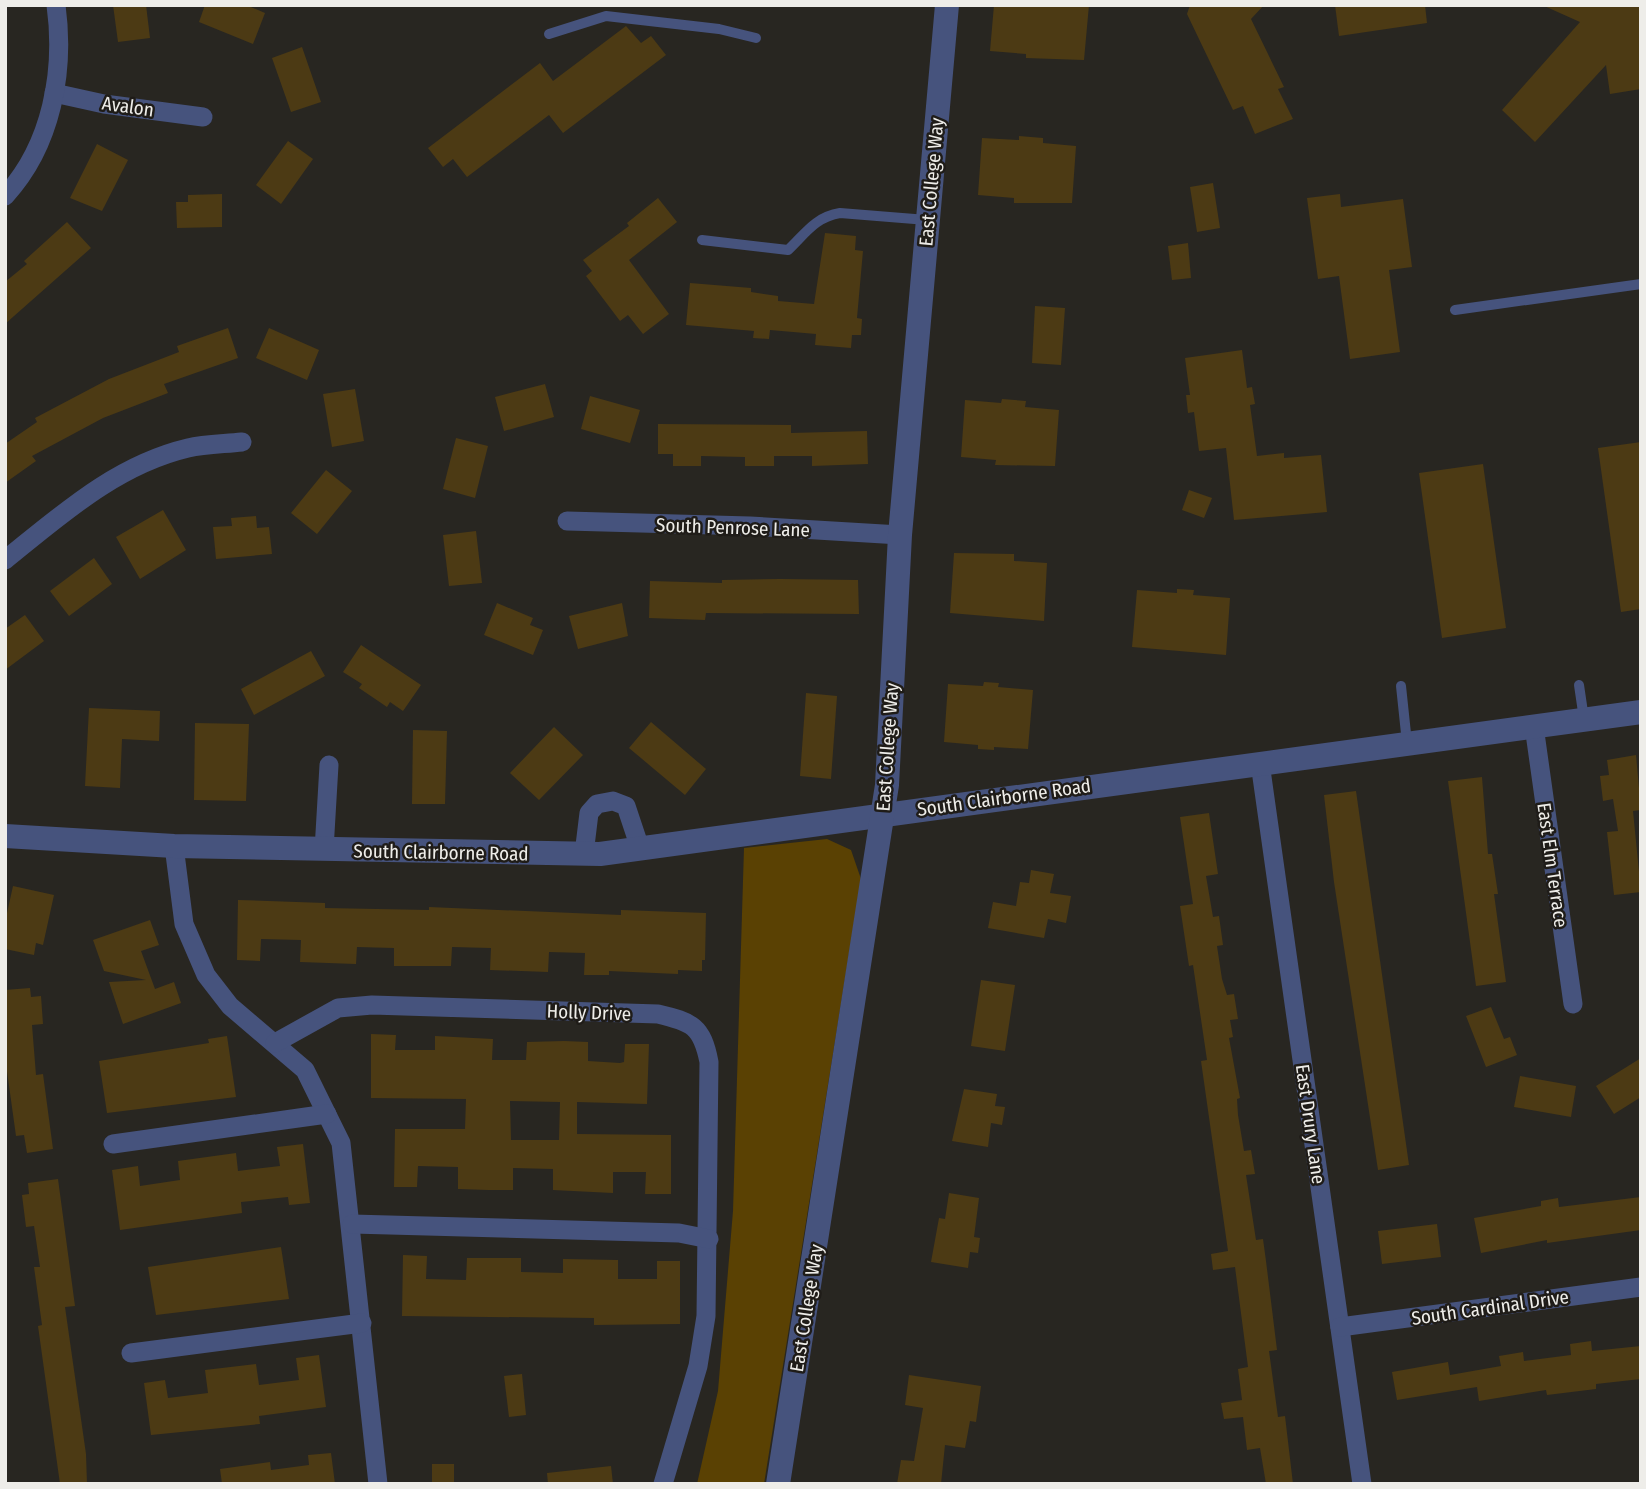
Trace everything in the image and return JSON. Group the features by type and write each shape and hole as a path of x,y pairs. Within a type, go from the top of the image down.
{"street":[{"path":"5,196 47,126 60,59 56,5"},
{"name":"East College Way","path":"778,1484 883,814 900,536 947,5"},
{"name":"Avalon","path":"54,93 104,104 203,117"},
{"path":"5,560 77,501 115,477 190,448 242,442"},
{"name":"South Penrose Lane","path":"567,521 750,526 900,536"},
{"name":"South Clairborne Road","path":"5,836 174,846 583,854 1641,712"},
{"name":"East Elm Terrace","path":"1534,726 1573,1004"},
{"name":"East Drury Lane","path":"1260,763 1362,1484"},
{"path":"324,850 329,765"},
{"path":"583,854 589,813 597,804 613,801 625,806 631,816 640,848"},
{"path":"174,846 184,924 196,958 230,1006 305,1070 341,1143 352,1224 378,1484"},
{"name":"Holly Drive","path":"275,1043 338,1007 372,1005 658,1014 690,1021 705,1040 709,1062 706,1316 698,1366 663,1484"},
{"path":"113,1144 327,1114"},
{"path":"352,1224 679,1233 709,1239"},
{"name":"South Cardinal Drive","path":"1340,1328 1641,1287"},
{"path":"131,1353 362,1323"}],"lane":[{"path":"549,34 606,16 719,29 755,38"},
{"path":"702,240 788,250 809,227 828,215 840,213 928,220"},
{"path":"1455,310 1641,284"},
{"path":"1579,685 1584,720"},
{"path":"1401,686 1407,743"}],"shaded area":[{"path":"827,839 851,850 861,879 764,1484 697,1484 718,1391 733,1211 744,848"}],"building":[{"path":"113,5 146,5 150,38 118,42"},
{"path":"205,5 246,5 265,13 253,44 199,22"},
{"path":"994,5 1089,5 1084,60 1026,58 1026,54 990,51"},
{"path":"1190,5 1264,5 1251,19 1284,87 1278,89 1293,119 1255,134 1243,106 1233,110 1187,14"},
{"path":"1335,5 1425,5 1427,23 1339,36"},
{"path":"1542,5 1641,5 1641,89 1610,94 1606,65 1535,142 1502,110 1580,22"},
{"path":"626,26 641,43 651,36 666,55 563,133 549,115 467,177 453,159 443,167 428,148 540,63 553,81"},
{"path":"302,47 321,102 291,112 272,58"},
{"path":"1019,136 1043,138 1043,143 1076,146 1072,203 1014,203 1014,198 978,195 982,138 1019,140"},
{"path":"288,141 313,159 281,204 256,185"},
{"path":"97,144 128,160 102,211 70,198"},
{"path":"1213,183 1220,228 1197,232 1190,187"},
{"path":"222,194 222,227 177,228 176,202 188,202 188,195"},
{"path":"1340,194 1341,207 1403,199 1412,267 1389,270 1400,352 1350,359 1339,276 1318,279 1307,198"},
{"path":"658,198 677,222 629,260 669,314 643,334 628,315 620,321 586,276 592,271 583,260 629,226 627,223"},
{"path":"67,222 91,248 5,324 5,282 27,264 24,261"},
{"path":"825,233 856,236 855,250 863,251 857,318 862,319 861,335 852,335 851,348 815,345 816,334 770,330 769,339 753,338 754,331 686,325 690,283 751,288 751,292 778,296 778,301 814,304"},
{"path":"1188,243 1191,278 1172,280 1168,246"},
{"path":"1035,306 1065,308 1061,365 1032,363"},
{"path":"228,328 238,358 164,384 168,393 103,418 32,456 36,461 5,483 5,444 37,422 35,418 109,379 179,352 177,346"},
{"path":"269,328 319,350 307,380 256,358"},
{"path":"1242,350 1247,388 1252,387 1255,404 1250,405 1257,456 1284,453 1284,458 1321,455 1327,512 1234,520 1226,448 1199,451 1194,412 1188,413 1186,395 1190,395 1185,358"},
{"path":"545,384 554,417 504,431 495,397"},
{"path":"355,389 364,441 332,447 323,394"},
{"path":"590,396 640,410 630,443 581,429"},
{"path":"1002,399 1026,401 1025,407 1059,410 1055,466 995,465 996,460 961,457 965,400 1001,403"},
{"path":"658,424 791,425 791,433 867,431 868,464 812,466 812,456 774,456 774,466 745,466 745,457 701,456 701,466 673,466 673,454 658,454"},
{"path":"456,438 488,446 475,498 443,489"},
{"path":"1641,442 1641,609 1621,612 1598,448"},
{"path":"1483,464 1506,628 1442,638 1419,473"},
{"path":"326,470 352,491 317,534 291,513"},
{"path":"1189,490 1212,498 1204,518 1182,510"},
{"path":"163,510 186,550 140,579 116,537"},
{"path":"256,516 257,528 269,527 272,554 216,559 213,527 232,526 231,518"},
{"path":"476,531 482,583 449,586 443,535"},
{"path":"954,553 1014,554 1014,561 1047,563 1044,621 950,613"},
{"path":"94,558 112,584 69,616 50,591"},
{"path":"722,580 858,580 859,614 706,613 705,620 649,618 650,581 722,583"},
{"path":"1177,589 1194,590 1193,595 1230,598 1226,655 1132,647 1137,590 1177,593"},
{"path":"497,603 533,618 530,625 543,630 533,655 484,635"},
{"path":"622,603 628,636 578,649 569,616"},
{"path":"25,615 44,641 5,670 5,629"},
{"path":"361,645 421,685 403,711 390,702 387,707 359,688 362,684 343,672"},
{"path":"311,651 325,676 254,715 241,689"},
{"path":"984,682 999,683 998,687 1033,690 1028,749 978,749 978,745 944,742 948,684 983,686"},
{"path":"806,693 837,696 831,779 800,776"},
{"path":"89,708 160,711 159,741 122,739 120,788 85,786"},
{"path":"651,722 706,769 685,795 629,748"},
{"path":"195,723 249,724 246,801 194,800"},
{"path":"554,727 583,755 539,800 510,773"},
{"path":"413,730 447,731 445,804 412,804"},
{"path":"1636,755 1641,810 1633,811 1641,892 1614,895 1607,832 1618,831 1613,799 1603,801 1600,776 1609,775 1607,760"},
{"path":"1482,777 1488,854 1492,854 1498,894 1494,894 1506,982 1476,986 1448,781"},
{"path":"1356,791 1409,1165 1378,1170 1334,882 1324,795"},
{"path":"1209,813 1218,874 1206,876 1213,917 1219,916 1223,945 1217,946 1222,979 1227,995 1234,994 1238,1019 1230,1020 1233,1037 1229,1038 1240,1098 1237,1099 1238,1115 1244,1151 1251,1150 1255,1174 1246,1175 1256,1240 1263,1239 1277,1350 1269,1351 1278,1417 1285,1416 1293,1484 1266,1484 1260,1448 1247,1450 1243,1417 1224,1419 1221,1403 1242,1400 1238,1369 1248,1367 1235,1267 1213,1270 1211,1254 1228,1251 1201,1061 1207,1060 1193,965 1189,966 1180,906 1193,904 1180,817"},
{"path":"1031,870 1054,874 1050,893 1071,896 1066,923 1048,919 1044,938 988,928 993,902 1016,906 1020,882 1029,883"},
{"path":"13,886 54,895 43,945 36,943 34,955 5,949 5,922"},
{"path":"238,900 325,903 325,908 429,910 429,907 621,915 621,910 706,913 705,960 702,960 702,971 678,970 678,974 609,971 609,975 584,975 585,953 549,952 548,972 490,970 491,948 452,947 451,966 394,966 394,948 357,947 356,964 300,962 301,940 261,939 260,961 237,960"},
{"path":"150,920 159,945 141,951 155,989 174,982 181,1003 123,1024 109,982 146,980 104,971 93,940"},
{"path":"981,980 1015,985 1005,1051 971,1046"},
{"path":"30,988 31,997 41,996 43,1024 32,1025 36,1075 43,1074 53,1149 27,1153 24,1135 16,1136 5,1057 5,990"},
{"path":"1491,1007 1504,1039 1510,1037 1517,1055 1486,1067 1466,1016"},
{"path":"371,1034 396,1035 395,1050 435,1050 435,1036 493,1039 492,1060 526,1060 527,1042 564,1041 588,1042 588,1061 620,1063 624,1062 625,1044 649,1044 647,1104 577,1102 577,1134 671,1135 671,1194 645,1194 646,1172 613,1172 613,1193 553,1190 553,1169 513,1168 513,1190 488,1190 458,1189 458,1167 418,1166 417,1187 394,1187 395,1129 465,1129 466,1099 371,1098","holes":["510,1101 560,1102 559,1140 511,1140"]},
{"path":"227,1036 236,1097 107,1113 99,1061 209,1043 208,1039"},
{"path":"1641,1058 1641,1097 1614,1114 1596,1086"},
{"path":"1520,1076 1576,1086 1571,1117 1514,1107"},
{"path":"964,1089 997,1094 995,1106 1005,1107 1002,1125 991,1123 988,1147 952,1141"},
{"path":"303,1144 310,1203 289,1205 288,1197 241,1202 242,1213 120,1230 112,1170 138,1166 140,1186 180,1180 178,1161 236,1153 238,1171 280,1166 277,1147"},
{"path":"58,1179 75,1306 65,1307 86,1454 87,1484 60,1484 38,1326 42,1325 34,1267 40,1267 34,1226 26,1227 22,1195 29,1194 28,1183"},
{"path":"949,1193 979,1198 974,1237 980,1238 978,1253 970,1252 968,1268 931,1262 939,1218 945,1219"},
{"path":"1641,1197 1641,1230 1547,1243 1547,1240 1481,1253 1474,1218 1541,1206 1541,1201 1558,1198 1559,1207"},
{"path":"1437,1224 1441,1257 1382,1264 1378,1231"},
{"path":"281,1247 289,1299 156,1315 148,1267"},
{"path":"403,1255 427,1256 426,1279 466,1280 467,1258 521,1258 521,1272 563,1273 563,1259 618,1260 618,1279 657,1279 657,1261 680,1261 680,1324 594,1325 594,1318 402,1316"},
{"path":"1591,1341 1592,1351 1641,1346 1641,1379 1596,1384 1596,1389 1547,1395 1546,1390 1479,1401 1477,1387 1397,1400 1392,1372 1448,1362 1450,1375 1501,1366 1499,1356 1523,1352 1524,1361 1571,1355 1570,1344"},
{"path":"319,1355 326,1407 259,1416 260,1424 151,1435 144,1383 165,1380 168,1398 208,1393 205,1370 256,1364 259,1385 299,1380 296,1358"},
{"path":"522,1374 526,1415 509,1417 504,1376"},
{"path":"909,1375 981,1386 976,1422 970,1421 965,1448 945,1445 941,1484 897,1484 901,1460 914,1461 923,1408 905,1405"},
{"path":"331,1453 335,1484 222,1484 220,1469 270,1462 271,1470 309,1465 308,1455"},
{"path":"432,1464 454,1464 454,1484 432,1484"},
{"path":"611,1466 613,1484 548,1484 547,1473"}]}
